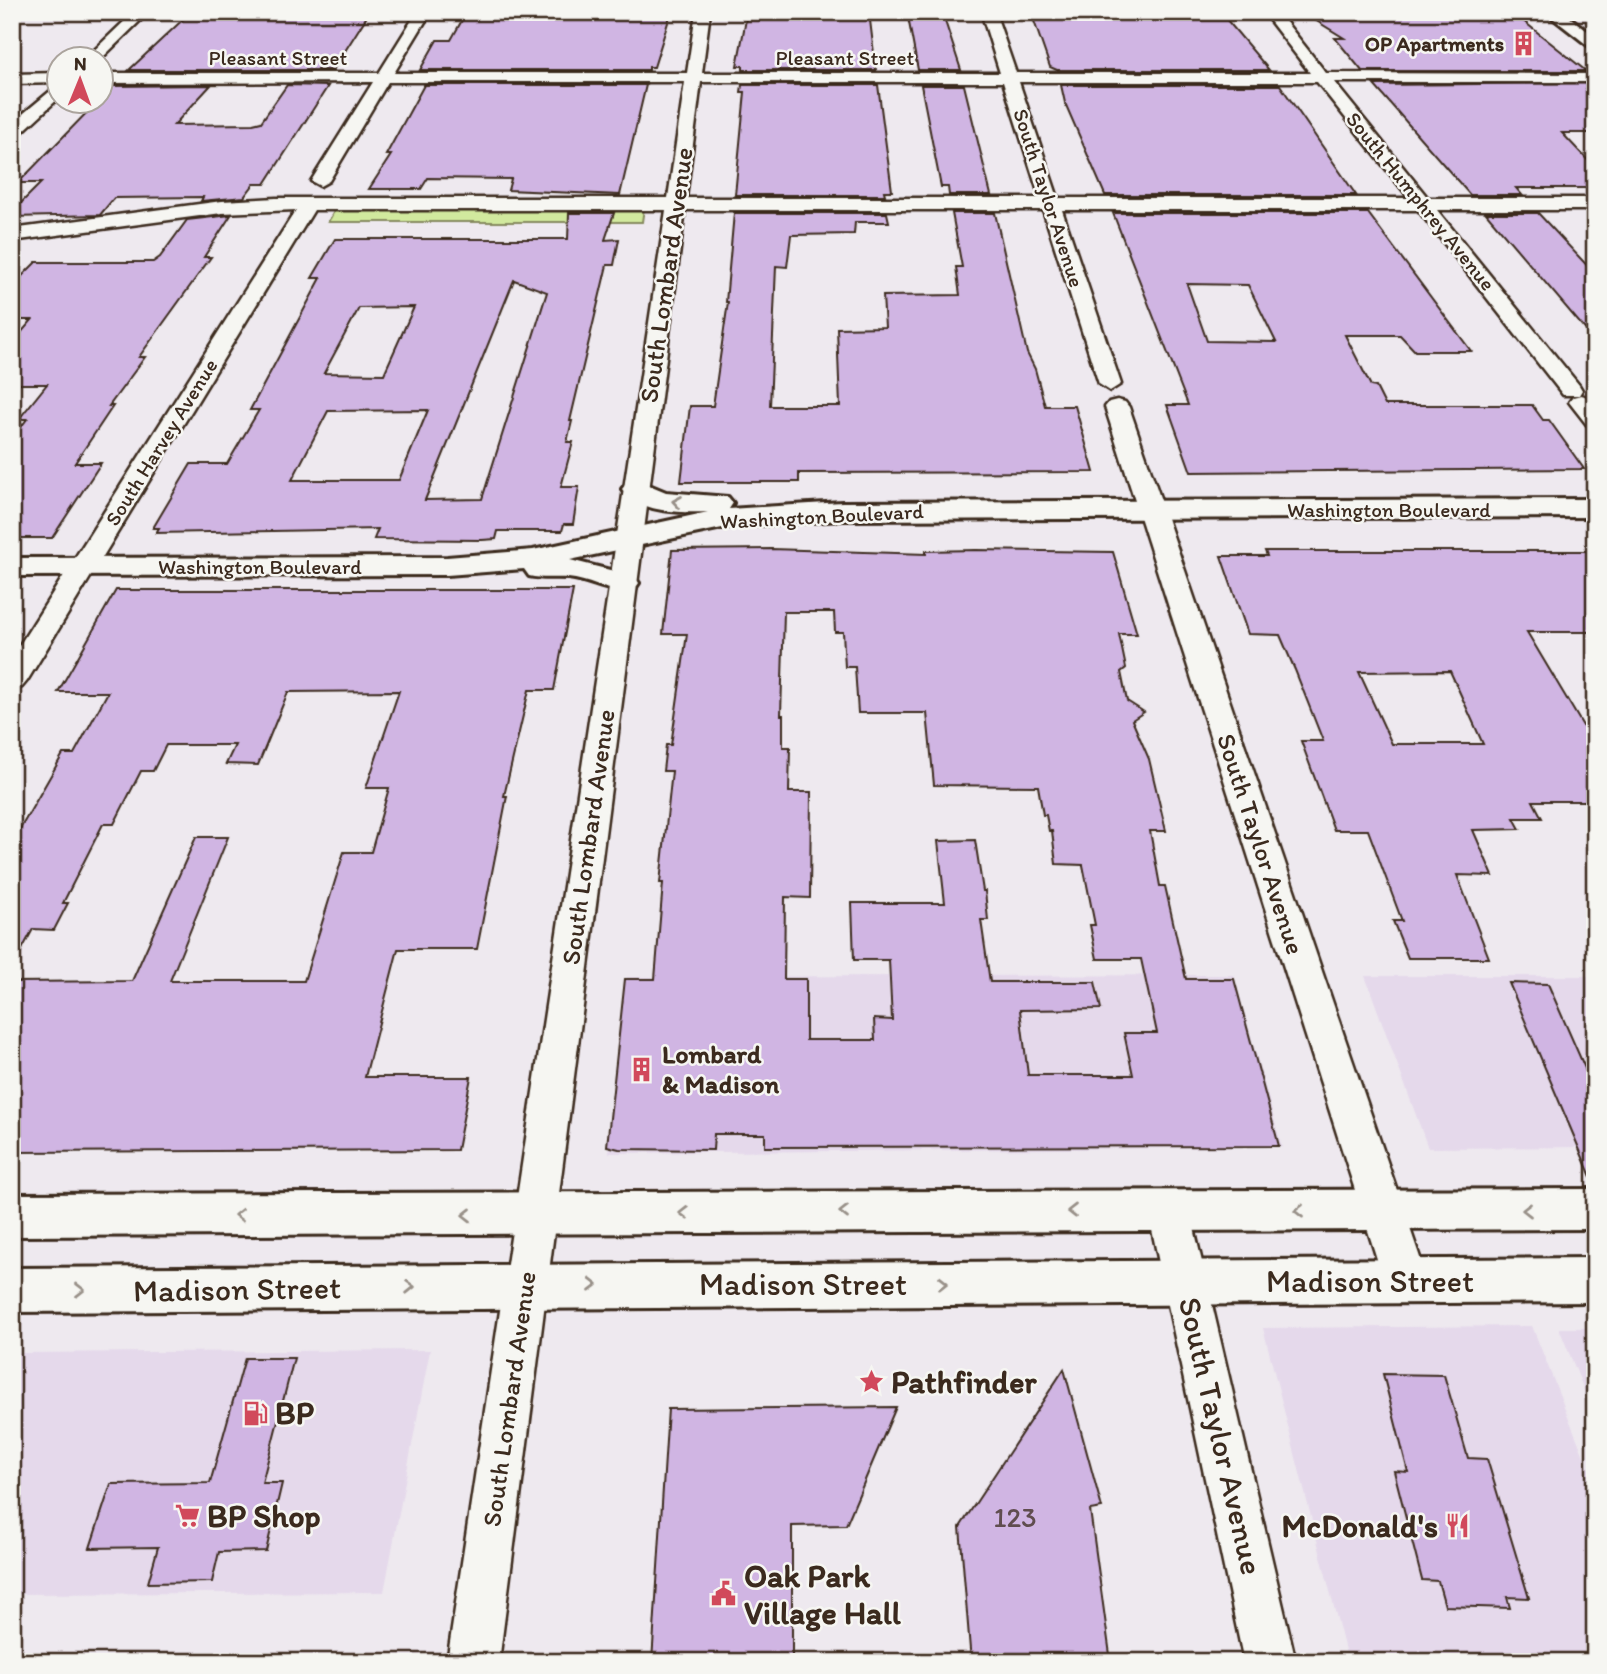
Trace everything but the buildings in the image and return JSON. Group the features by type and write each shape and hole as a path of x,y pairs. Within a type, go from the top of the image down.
{"street":[{"path":"106,46 142,12"},
{"path":"320,181 424,12"},
{"name":"South Lombard Avenue","path":"473,1662 703,12"},
{"name":"South Taylor Avenue","path":"988,12 1406,1282"},
{"name":"South Humphrey Avenue","path":"1270,12 1582,404"},
{"path":"1553,12 1595,46"},
{"name":"Pleasant Street","path":"116,78 1589,77"},
{"path":"12,79 46,78"},
{"path":"12,132 46,101"},
{"path":"12,235 222,207 309,203 1595,204"},
{"name":"South Harvey Avenue","path":"12,681 309,203"},
{"path":"636,489 648,497 690,504 768,502 842,511"},
{"name":"Washington Boulevard","path":"12,566 447,566 533,559 727,518 842,511 1595,509"},
{"path":"447,566 571,569 623,583"},
{"path":"12,1215 1595,1209"},
{"name":"South Taylor Avenue","path":"1169,1211 1270,1662"},
{"name":"Madison Street","path":"12,1290 1595,1280"}],"shaded area":[{"path":"1234,975 1282,1147 609,1153 627,977"},
{"path":"1365,976 1595,976 1595,1147 1428,1148"},
{"path":"1532,1326 1595,1484 1595,1662 1348,1662 1263,1328"},
{"path":"1559,1328 1595,1328 1595,1417"},
{"path":"430,1350 384,1592 12,1594 12,1353"}],"green space":[{"path":"336,208 644,208 642,222 328,222"}],"place":[{"name":"OP Apartments","path":"1524,43"},
{"name":"Lombard & Madison","path":"642,1069"},
{"name":"Pathfinder","path":"871,1382"},
{"name":"BP","path":"255,1413"},
{"name":"BP Shop","path":"187,1516"},
{"name":"McDonald's","path":"1458,1526"},
{"name":"Oak Park Village Hall","path":"724,1594"}]}
